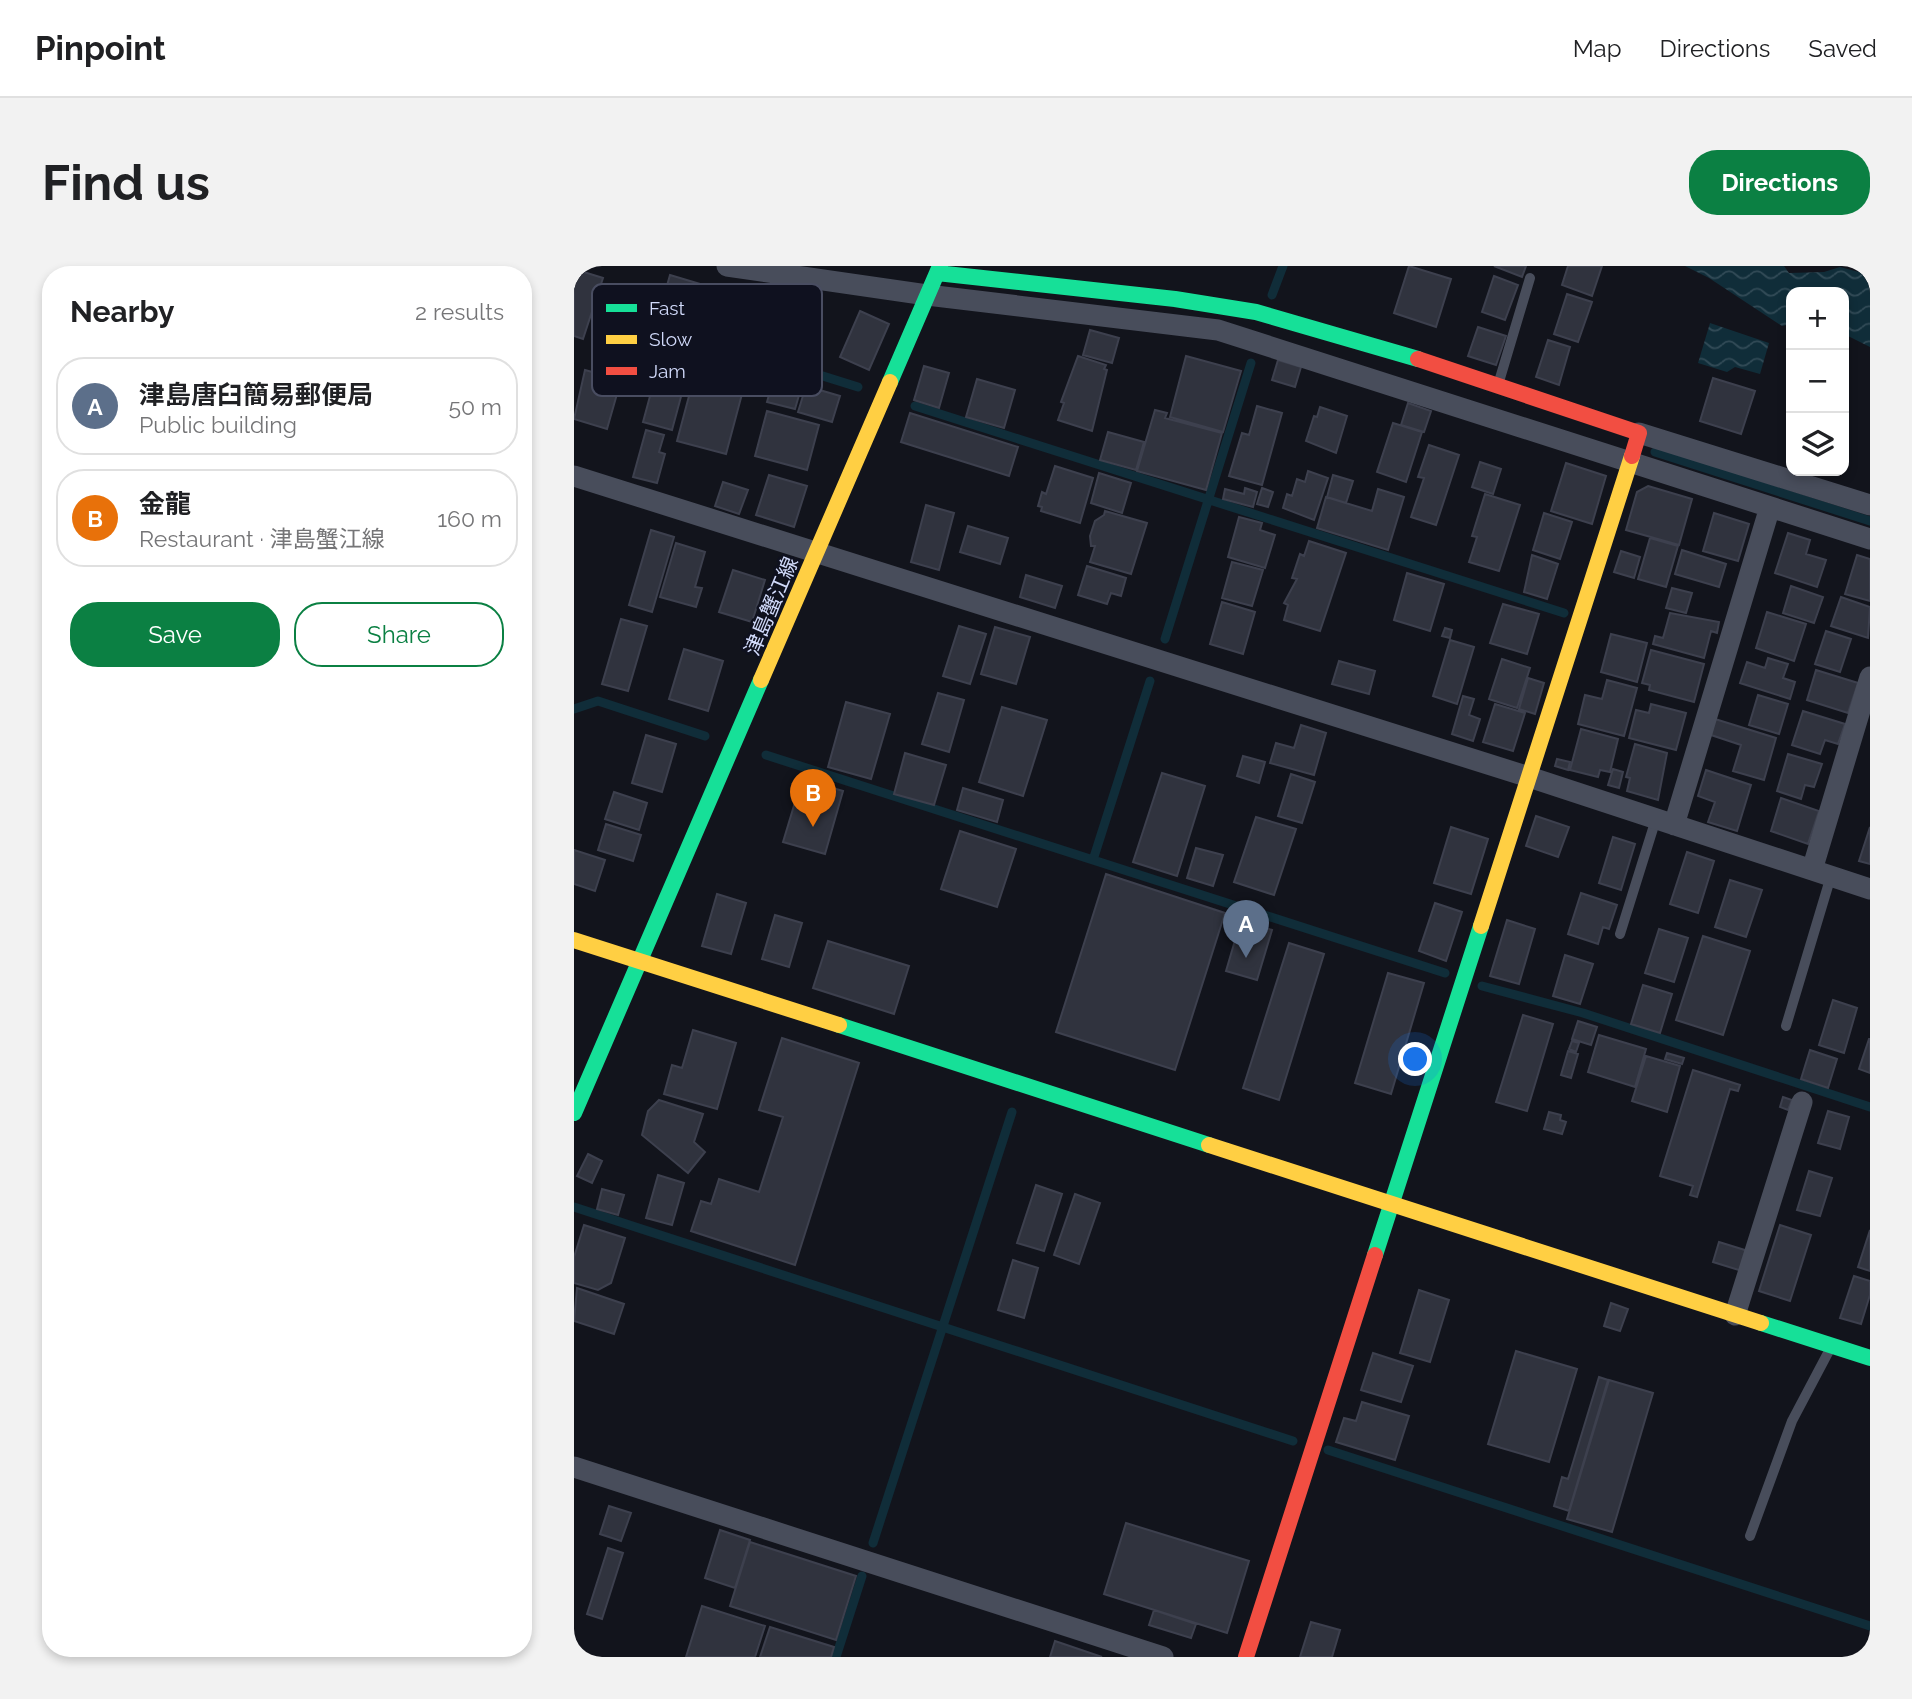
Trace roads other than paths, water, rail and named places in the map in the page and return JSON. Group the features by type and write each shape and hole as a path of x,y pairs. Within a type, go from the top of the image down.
{"street":[{"path":"727,266 928,295 1218,330 1870,539"},
{"path":"939,269 1256,312 1418,359 1497,388 1870,506"},
{"name":"津島蟹江線","path":"574,1113 939,269"},
{"path":"1246,1657 1639,433"},
{"path":"574,476 1529,777 1870,889"},
{"path":"1665,822 1770,507"},
{"path":"1821,873 1870,677"},
{"path":"574,940 1870,1358"},
{"path":"1735,1315 1802,1102"},
{"path":"574,1467 1163,1657"}],"lane":[{"path":"1497,388 1530,278"},
{"path":"1620,934 1665,822"},
{"path":"1786,1026 1821,873"},
{"path":"1750,1536 1792,1421 1832,1346"}],"water":[{"path":"1685,266 1784,266 1789,273 1824,272 1840,267 1870,275 1870,347 1849,336 1849,287 1786,287 1786,325 1782,326 1709,278"},
{"path":"1710,323 1769,343 1760,374 1735,367 1727,372 1698,363"}],"waterway":[{"path":"1272,295 1283,266"},
{"path":"1165,639 1251,363"},
{"path":"822,376 858,387"},
{"path":"915,406 1564,613"},
{"path":"1655,452 1870,521"},
{"path":"1093,860 1150,681"},
{"path":"574,709 598,701 705,736"},
{"path":"766,755 1445,973"},
{"path":"1482,986 1583,1013 1870,1107"},
{"path":"873,1543 1012,1112"},
{"path":"574,1207 1293,1441"},
{"path":"1328,1450 1870,1626"},
{"path":"836,1657 862,1576"}],"place":[{"name":"金龍","path":"813,827"},
{"name":"津島唐臼簡易郵便局","path":"1246,958"}]}
